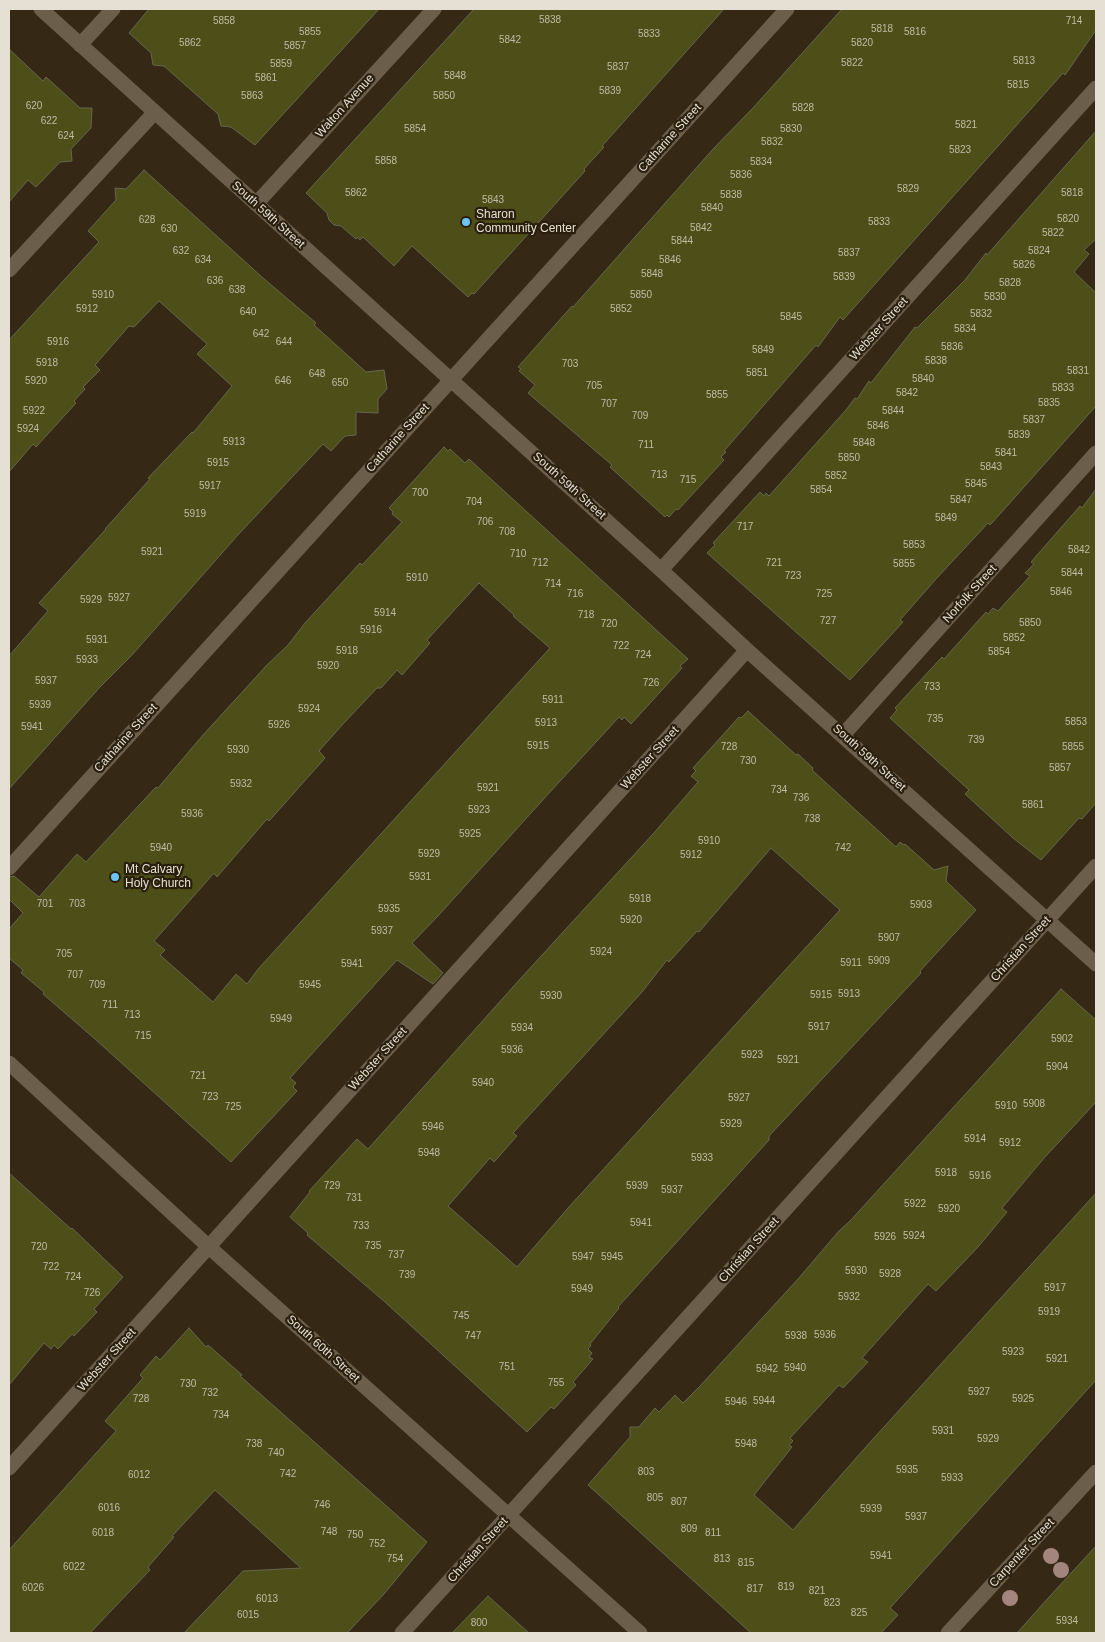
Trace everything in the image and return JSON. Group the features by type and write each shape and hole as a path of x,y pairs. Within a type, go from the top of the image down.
{"street":[{"name":"South 59th Street","path":"41,9 1096,964"},
{"path":"80,45 113,9"},
{"name":"Walton Avenue","path":"256,204 434,9"},
{"name":"Catharine Street","path":"9,868 786,9"},
{"name":"Webster Street","path":"662,570 1096,88"},
{"path":"9,270 154,112"},
{"name":"Norfolk Street","path":"843,735 1096,452"},
{"name":"Webster Street","path":"9,1468 747,650"},
{"name":"Christian Street","path":"402,1633 1096,866"},
{"name":"South 60th Street","path":"9,1064 209,1247 640,1633"},
{"name":"Carpenter Street","path":"948,1633 1096,1472"}],"building":[{"path":"149,9 379,9 255,145 231,127 221,126 218,114 164,66 153,65 151,53 129,33"},
{"path":"474,9 724,9 602,146 604,147 584,169 585,171 474,294 472,293 468,297 412,246 394,266 363,237 360,240 357,237 356,239 341,226 334,225 329,220 327,213 306,193"},
{"path":"842,9 1096,9 1096,30 1065,75 1063,73 843,320 840,317 818,347 816,345 724,451 726,452 721,457 724,460 678,510 676,509 669,517 667,515 665,517 610,467 612,465 528,393 535,385 519,371 521,369 518,367 714,148 752,109"},
{"path":"9,49 43,81 46,77 80,108 92,108 91,128 71,149 72,161 60,162 36,187 28,180 9,202"},
{"path":"1096,131 1096,239 1084,250 1089,254 1074,272 1096,293 1096,406 990,525 988,523 936,579 900,620 903,622 850,680 707,553 715,545 713,543 760,492 764,496 766,493 769,496 855,398 857,399 869,381 871,383 915,327 917,328 965,280 986,253 987,255"},
{"path":"144,170 263,278 316,323 314,325 366,372 384,370 387,389 378,399 378,413 356,412 356,435 345,436 331,451 323,444 237,536 132,655 100,687 9,789 9,656 48,611 39,603 150,479 148,478 193,433 232,386 197,354 207,344 159,301 134,327 129,326 95,365 100,370 83,387 85,389 74,401 76,403 36,447 33,444 9,472 9,340 99,242 88,231 116,200 115,188 126,189"},
{"path":"444,447 448,451 450,449 465,463 469,459 688,659 631,724 624,717 622,720 619,717 412,943 443,973 433,984 397,960 290,1078 296,1083 293,1087 297,1091 231,1162 43,994 44,992 21,973 23,970 9,958 9,929 23,913 9,899 9,877 14,876 39,897 77,854 86,862 156,787 158,788 203,735 267,665 288,645 305,623 360,563 362,565 402,522 392,514 393,512 389,508","holes":["479,583 550,648 259,968 247,984 236,974 213,1002 160,955 165,950 154,941 214,873 217,877 267,819 269,821 325,758 319,751 343,724 397,670 402,675 430,643 427,640"]},
{"path":"1096,489 1096,803 1082,819 1079,818 1041,860 1013,838 965,794 969,790 890,718 897,710 895,708 942,657 944,659 986,612 988,614 993,608 998,611 1030,576 1025,573 1034,564 1031,562 1080,506 1082,508"},
{"path":"748,711 796,755 798,754 813,768 812,770 896,847 900,842 905,844 934,870 948,866 946,881 976,910 920,971 921,973 769,1136 769,1140 618,1307 590,1344 588,1349 592,1353 589,1357 593,1359 573,1382 576,1385 554,1409 551,1407 527,1432 385,1302 307,1235 308,1233 290,1217 309,1191 357,1139 368,1149 653,834 698,782 691,776 696,771 693,768 739,717 741,718","holes":["771,848 840,910 568,1208 517,1267 448,1206 490,1158 494,1162 517,1136 513,1133 642,992 667,960 669,962 697,931 699,932"]},
{"path":"1061,989 1096,1020 1096,1102 1045,1157 1002,1208 1007,1212 978,1247 936,1291 928,1284 862,1358 868,1362 843,1388 839,1385 790,1438 793,1441 789,1445 792,1447 754,1495 793,1530 1096,1193 1096,1380 890,1608 898,1615 881,1633 751,1633 588,1485 630,1437 630,1427 639,1427 655,1408 659,1412 675,1395 683,1403 701,1385"},
{"path":"9,1173 72,1228 123,1277 94,1309 97,1312 74,1336 72,1334 58,1349 54,1345 51,1349 44,1343 9,1385"},
{"path":"189,1328 206,1347 208,1345 242,1375 240,1376 427,1542 384,1594 347,1633 184,1633 243,1571 301,1568 215,1490 172,1536 174,1537 148,1567 150,1570 90,1633 9,1633 9,1550 116,1431 105,1421 143,1378 140,1375 156,1356 160,1360"},
{"path":"1096,1546 1096,1633 1017,1633 1050,1596"},
{"path":"488,1596 529,1633 452,1633"}],"place":[{"name":"Sharon Community Center","path":"466,222"},
{"name":"Mt Calvary Holy Church","path":"115,877"}]}
